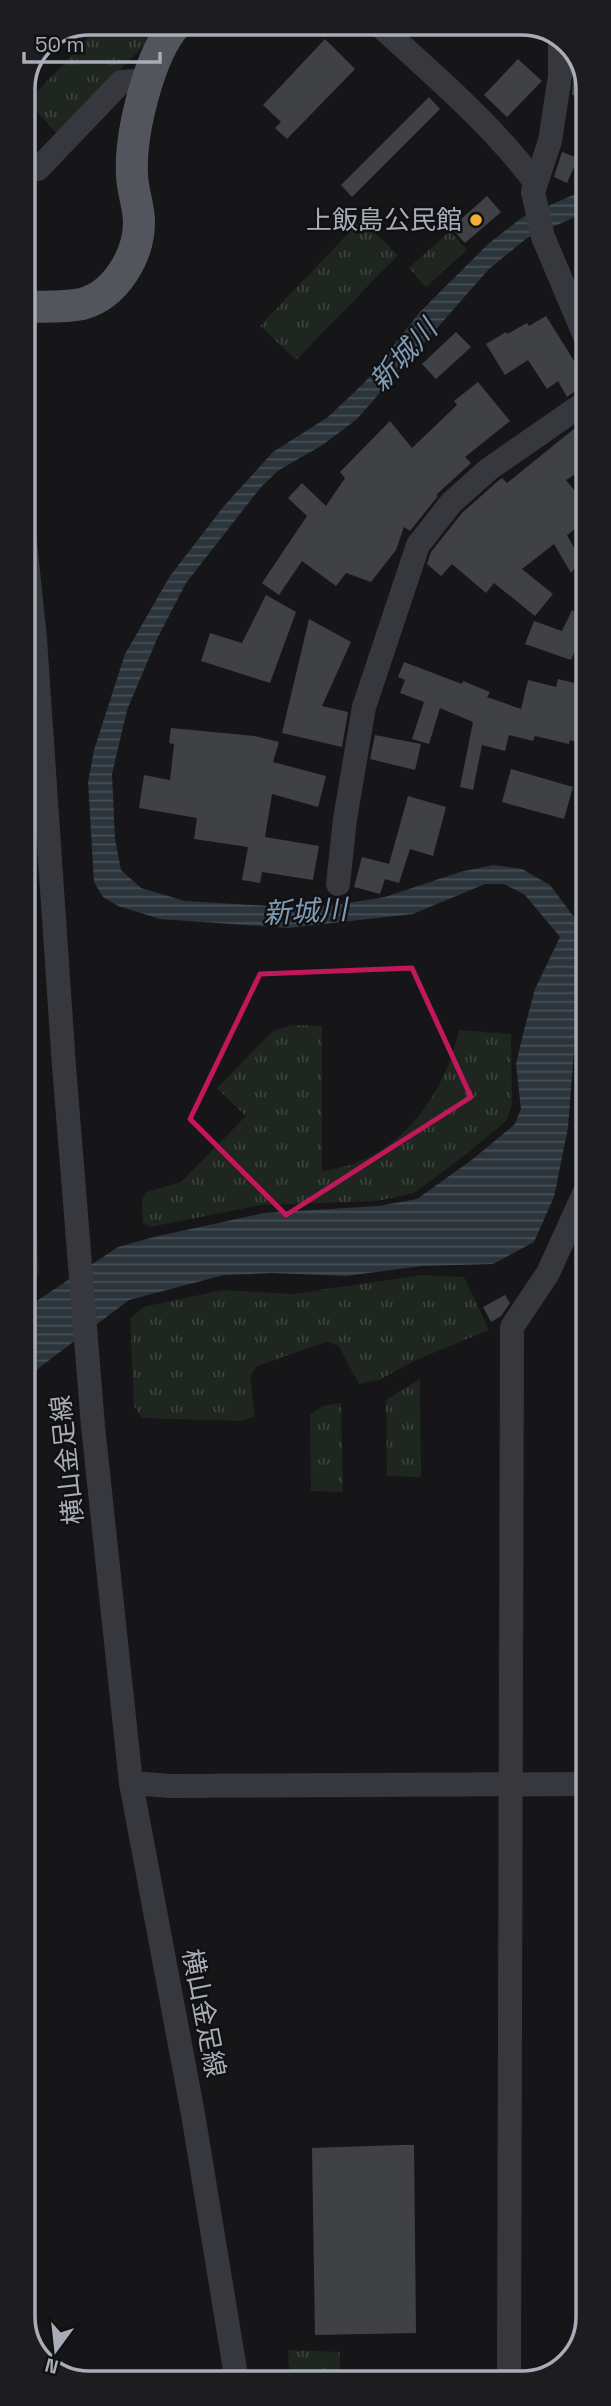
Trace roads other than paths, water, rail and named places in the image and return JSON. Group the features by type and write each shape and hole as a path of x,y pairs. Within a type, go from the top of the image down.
{"main road":[{"path":"35,306 83,304 114,286 134,252 139,222 132,177 132,145 148,80 168,35"}],"street":[{"path":"390,35 477,116 518,160 534,188 543,237 576,315"},
{"path":"534,188 550,141 560,76 560,50"},
{"path":"35,169 121,82 148,80"},
{"path":"338,884 345,819 364,707 418,545 451,503 489,469 576,409"},
{"name":"横山金足線","path":"35,639 93,1426 131,1783 193,2114 235,2371"},
{"path":"509,2371 512,1327 548,1273 576,1211"},
{"path":"131,1783 171,1786 576,1784"}],"water":[{"name":"新城川","path":"576,194 576,217 527,238 489,269 356,420 321,446 279,470 261,487 186,583 157,639 127,710 112,774 115,839 121,870 141,888 185,901 329,906 385,897 460,872 493,865 522,869 550,885 576,920 576,1036 568,1128 554,1197 534,1242 493,1264 422,1266 346,1276 272,1273 224,1275 129,1300 35,1371 35,1302 118,1247 264,1213 379,1206 417,1199 473,1159 515,1124 521,1109 516,1064 523,1034 535,989 560,937 525,895 504,884 485,884 413,914 288,928 160,919 118,906 103,897 94,882 88,782 94,750 125,654 170,576 224,506 273,452 328,417 365,382 420,312 488,244 523,217"}],"place":[{"name":"上飯島公民館","path":"476,220"}]}
